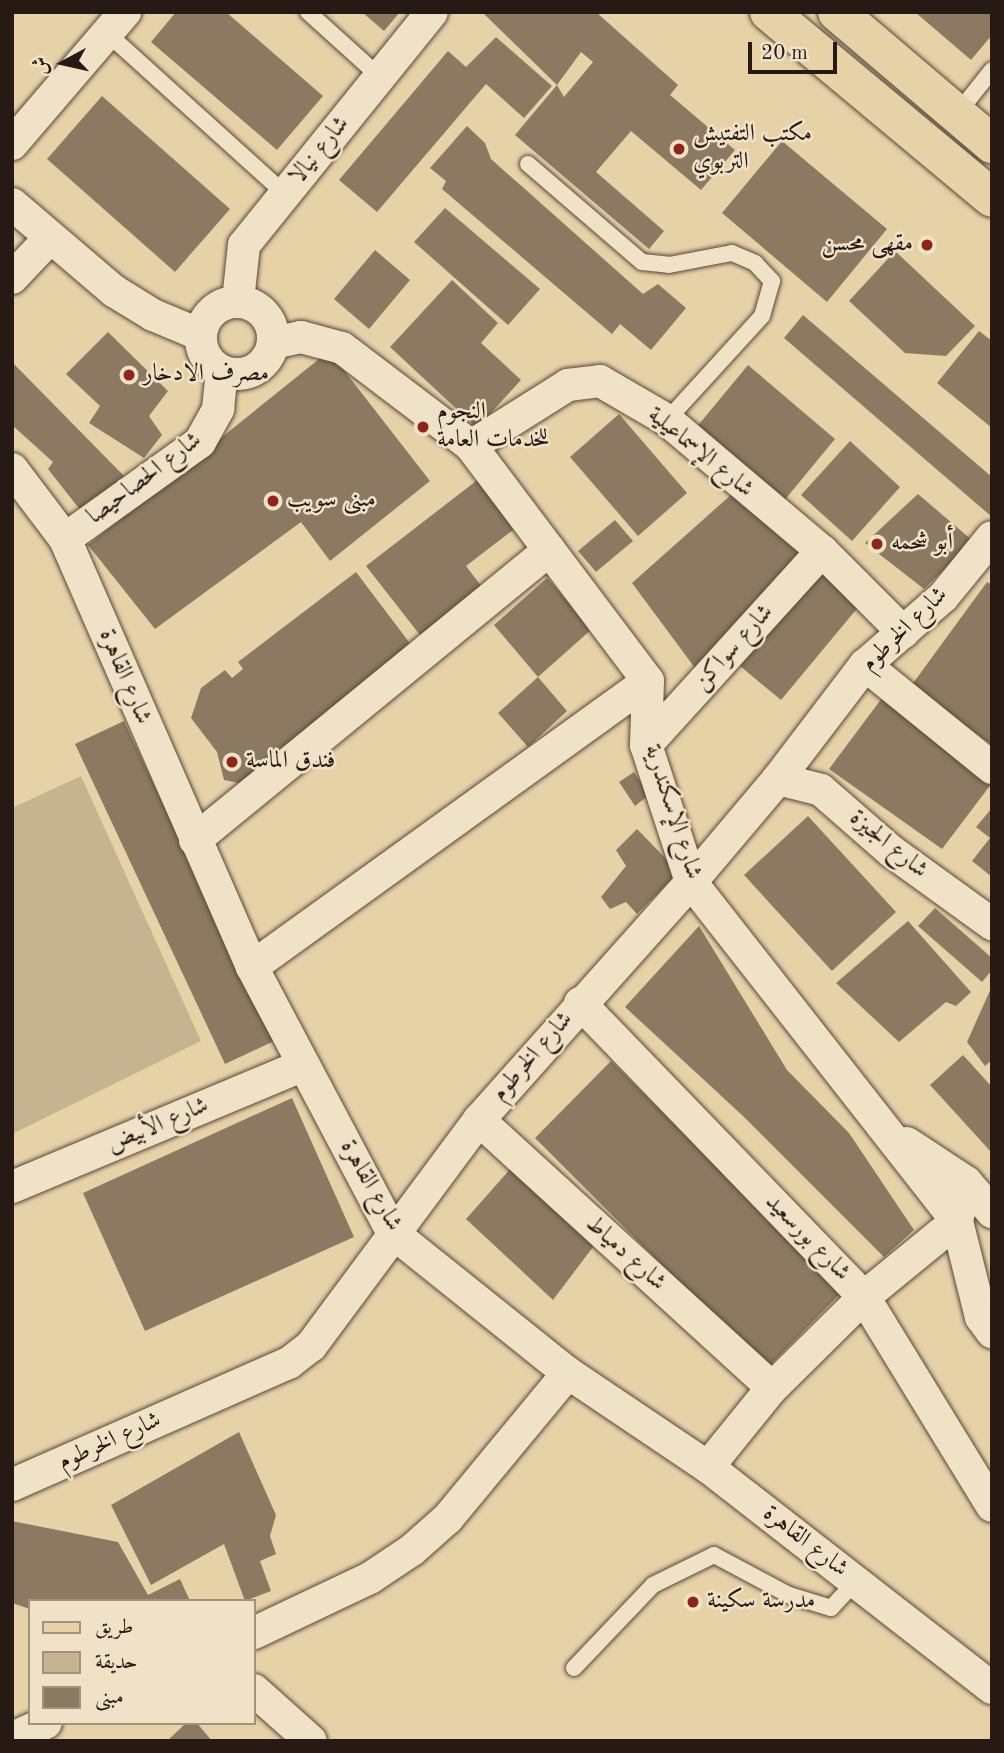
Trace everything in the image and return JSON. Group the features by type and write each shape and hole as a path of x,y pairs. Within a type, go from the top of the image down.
{"main road":[{"path":"769,12 992,198"},
{"path":"837,12 992,144"}],"street":[{"name":"شارع نيالا","path":"238,301 244,245 432,12"},
{"path":"12,144 116,22"},
{"path":"12,204 114,291 153,315 201,335"},
{"path":"12,278 50,239"},
{"path":"252,967 648,681 471,446 342,348 301,337 273,343 254,370 222,371 206,356 201,335 217,307 238,301 265,314 273,343"},
{"name":"شارع الحصاحيصا","path":"65,539 200,442 218,409 222,371"},
{"name":"شارع الإسماعيلية","path":"471,446 568,385 588,379 600,381 667,420 822,551 902,632"},
{"name":"شارع القاهرة","path":"12,469 65,539 252,967 393,1233 568,1373 708,1467 992,1688"},
{"path":"195,840 549,550"},
{"name":"شارع سواكن","path":"646,745 822,551"},
{"name":"شارع الخرطوم","path":"12,1485 289,1363 311,1346 478,1120 691,882 778,779 864,665 985,557"},
{"path":"864,665 992,768"},
{"name":"شارع الإسكندرية","path":"648,681 646,745 691,882 779,998 890,1132 957,1221 981,1317 992,1332"},
{"name":"شارع الجيزة","path":"778,779 821,790 891,851 992,924"},
{"name":"شارع بورسعيد","path":"580,1003 864,1297 992,1506"},
{"name":"شارع الأبيض","path":"12,1187 304,1065"},
{"name":"شارع دمياط","path":"478,1120 772,1388"},
{"path":"890,1132 966,1182 992,1212"},
{"path":"708,1467 772,1388 864,1297 957,1221 966,1182"},
{"path":"256,1632 370,1578 412,1550 448,1518 568,1373"},
{"path":"256,1692 311,1741"},
{"path":"12,1738 41,1725"}],"lane":[{"path":"308,12 380,77"},
{"path":"116,22 285,194"},
{"path":"957,114 992,70"},
{"path":"528,164 642,262 668,265 732,253 755,263 772,281 762,316 667,420"},
{"path":"574,1668 653,1585 714,1555 789,1595 831,1608 855,1581"}],"green space":[{"path":"81,776 201,1041 12,1134 12,808"}],"building":[{"path":"176,12 226,12 323,96 277,150 151,42"},
{"path":"362,12 400,12 384,31"},
{"path":"482,12 596,12 678,85 670,95 735,150 701,190 631,131 596,172 664,231 649,249 515,135 557,85","holes":["581,52 593,62 564,97 557,85"]},
{"path":"915,12 992,12 992,35 971,60"},
{"path":"496,37 552,86 524,118 486,84 377,212 339,180 448,51 466,67"},
{"path":"102,96 230,209 175,272 47,159"},
{"path":"467,126 485,143 491,159 643,294 658,284 686,308 651,350 620,324 612,334 442,189 446,181 430,168"},
{"path":"782,141 887,229 827,302 722,213"},
{"path":"445,208 540,289 508,325 414,242"},
{"path":"375,250 410,280 369,329 334,299"},
{"path":"895,251 975,326 946,356 905,353 849,301"},
{"path":"452,280 498,323 481,343 521,380 477,428 390,347"},
{"path":"803,315 992,477 992,517 784,338"},
{"path":"979,331 992,341 992,428 937,383"},
{"path":"108,332 168,391 149,416 162,435 144,458 89,423 100,406 66,374"},
{"name":"مبنى سويب","path":"329,351 430,481 330,561 301,522 155,629 88,545"},
{"path":"12,362 124,476 81,511 48,469 53,462 12,425"},
{"path":"748,365 835,439 783,502 695,429"},
{"path":"619,414 687,493 638,536 570,457"},
{"path":"850,441 900,487 852,541 801,495"},
{"path":"480,478 517,527 466,566 489,596 427,644 366,566"},
{"path":"732,494 803,548 695,668 632,583"},
{"path":"918,494 973,541 924,589 865,543"},
{"path":"615,520 633,541 596,572 578,551"},
{"path":"819,571 860,605 781,700 740,666"},
{"name":"فندق الماسة","path":"356,572 418,654 253,786 224,780 217,752 191,718 201,688 225,670 232,678 243,669 238,662"},
{"path":"547,578 592,629 538,677 494,625"},
{"path":"987,582 992,585 992,745 911,686"},
{"path":"538,677 567,711 528,747 498,713"},
{"path":"882,698 992,783 942,849 829,769"},
{"path":"124,721 274,1041 225,1064 75,744"},
{"path":"634,772 649,795 635,806 619,782"},
{"path":"992,808 992,877 972,861 990,838 976,827"},
{"path":"808,816 896,912 832,971 744,875"},
{"path":"637,829 679,872 637,914 626,902 610,909 601,897 626,866 616,850"},
{"path":"935,908 992,958 992,970 982,982 918,926"},
{"path":"908,921 971,992 956,1006 946,1002 899,1042 836,983"},
{"path":"699,926 787,1070 849,1133 914,1230 884,1257 743,1116 625,1007"},
{"path":"992,986 992,1060 985,1066 967,1042"},
{"path":"963,1055 992,1087 992,1153 930,1085"},
{"path":"611,1061 842,1292 766,1369 535,1138"},
{"path":"292,1098 354,1237 145,1331 83,1193"},
{"path":"512,1167 596,1243 553,1300 466,1219"},
{"path":"239,1432 276,1515 270,1536 276,1554 260,1561 271,1591 244,1599 224,1544 151,1585 111,1505"},
{"path":"12,1521 118,1542 148,1595 180,1579 189,1599 28,1599 28,1608 12,1603"},
{"path":"184,1725 199,1725 212,1741 167,1741"}],"place":[{"name":"مكتب التفتيش التربوي","path":"679,149"},
{"name":"مقهى محسن","path":"927,245"},
{"name":"مصرف الادخار","path":"129,375"},
{"name":"النجوم للخدمات العامة","path":"423,427"},
{"name":"مبنى سويب","path":"273,501"},
{"name":"أبو شحمه","path":"877,544"},
{"name":"فندق الماسة","path":"232,762"},
{"name":"مدرسة سكينة","path":"693,1602"}]}
